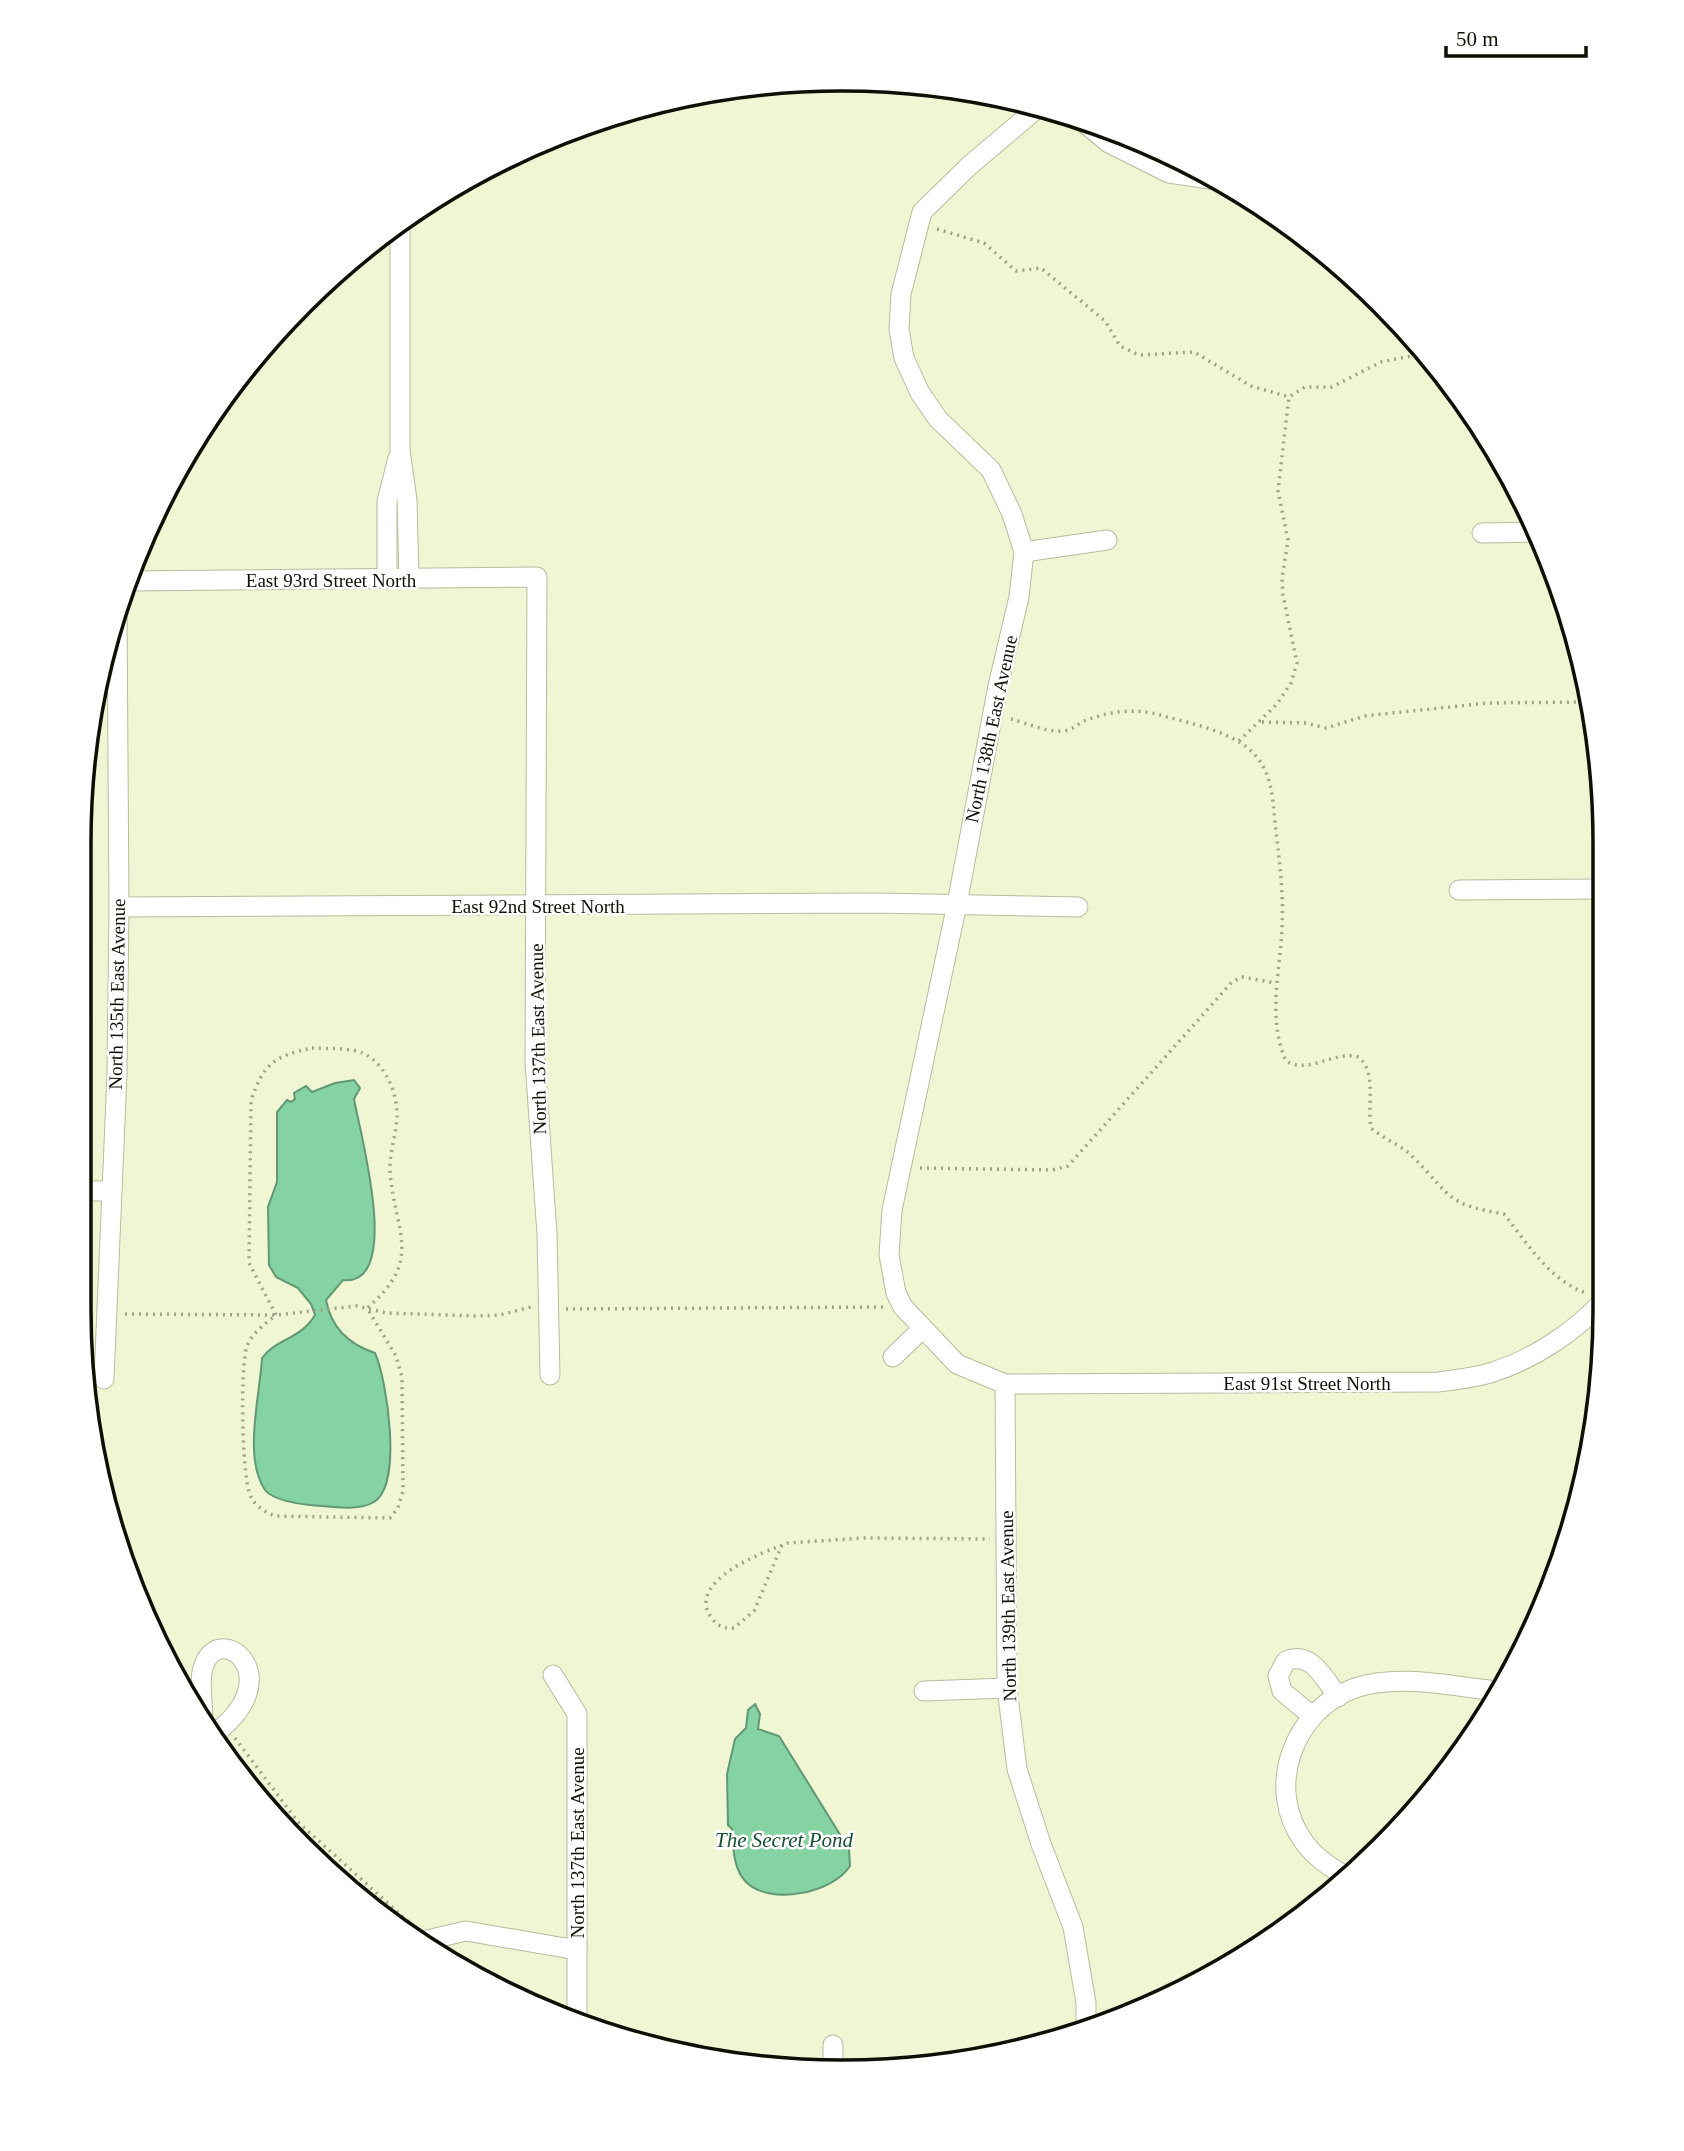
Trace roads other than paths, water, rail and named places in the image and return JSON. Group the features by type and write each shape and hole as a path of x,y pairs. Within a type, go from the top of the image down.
{"street":[{"name":"North 138th East Avenue","path":"1005,1384 957,1364 922,1329 903,1307 896,1293 890,1255 892,1210 957,904 992,714 1019,597 1024,552 1012,514 991,470 938,419 920,393 905,358 899,329 901,294 922,212 969,166 1029,115"},
{"path":"1104,139 1169,173 1188,176"},
{"path":"400,236 400,450 407,499 409,579"},
{"path":"387,579 387,501 400,450"},
{"path":"1482,533 1526,532"},
{"path":"1024,552 1107,540"},
{"name":"East 93rd Street North","path":"138,581 537,578"},
{"name":"North 137th East Avenue","path":"537,578 535,1062 549,1306 550,1375"},
{"name":"North 135th East Avenue","path":"104,1379 117,1074 117,647"},
{"path":"1459,890 1593,889"},
{"name":"East 92nd Street North","path":"119,906 1078,906"},
{"path":"91,1191 110,1191"},
{"name":"East 91st Street North","path":"1005,1384 1439,1382 1492,1372 1539,1351 1593,1310"},
{"path":"893,1357 922,1329"},
{"name":"North 139th East Avenue","path":"1005,1384 1007,1688 1017,1769 1041,1844 1073,1927 1086,2003 1086,2019"},
{"path":"202,1700 202,1667 208,1656 221,1650 233,1650 249,1663 251,1679 247,1695 220,1729"},
{"name":"North 137th East Avenue","path":"553,1675 578,1714 578,2012"},
{"path":"1339,1872 1304,1842 1289,1807 1286,1771 1298,1733 1324,1706 1354,1688 1388,1680 1489,1690"},
{"path":"923,1691 1007,1688"},
{"path":"434,1938 466,1931 578,1950"},
{"path":"833,2045 833,2060"}],"water":[{"path":"354,1080 360,1088 354,1099 369,1171 375,1234 371,1259 361,1275 343,1280 326,1300 332,1319 342,1334 375,1353 388,1407 390,1454 383,1492 367,1505 342,1508 293,1502 269,1493 258,1476 254,1444 262,1358 274,1346 296,1334 315,1315 311,1304 298,1288 276,1277 269,1265 268,1207 277,1182 277,1112 287,1100 291,1102 295,1099 294,1093 306,1086 312,1092 335,1083"},
{"name":"The Secret Pond","path":"755,1704 760,1714 758,1729 779,1736 849,1849 850,1866 842,1875 816,1889 785,1895 757,1889 746,1882 736,1864 732,1829 728,1825 727,1774 735,1739 746,1728 748,1710"}]}
